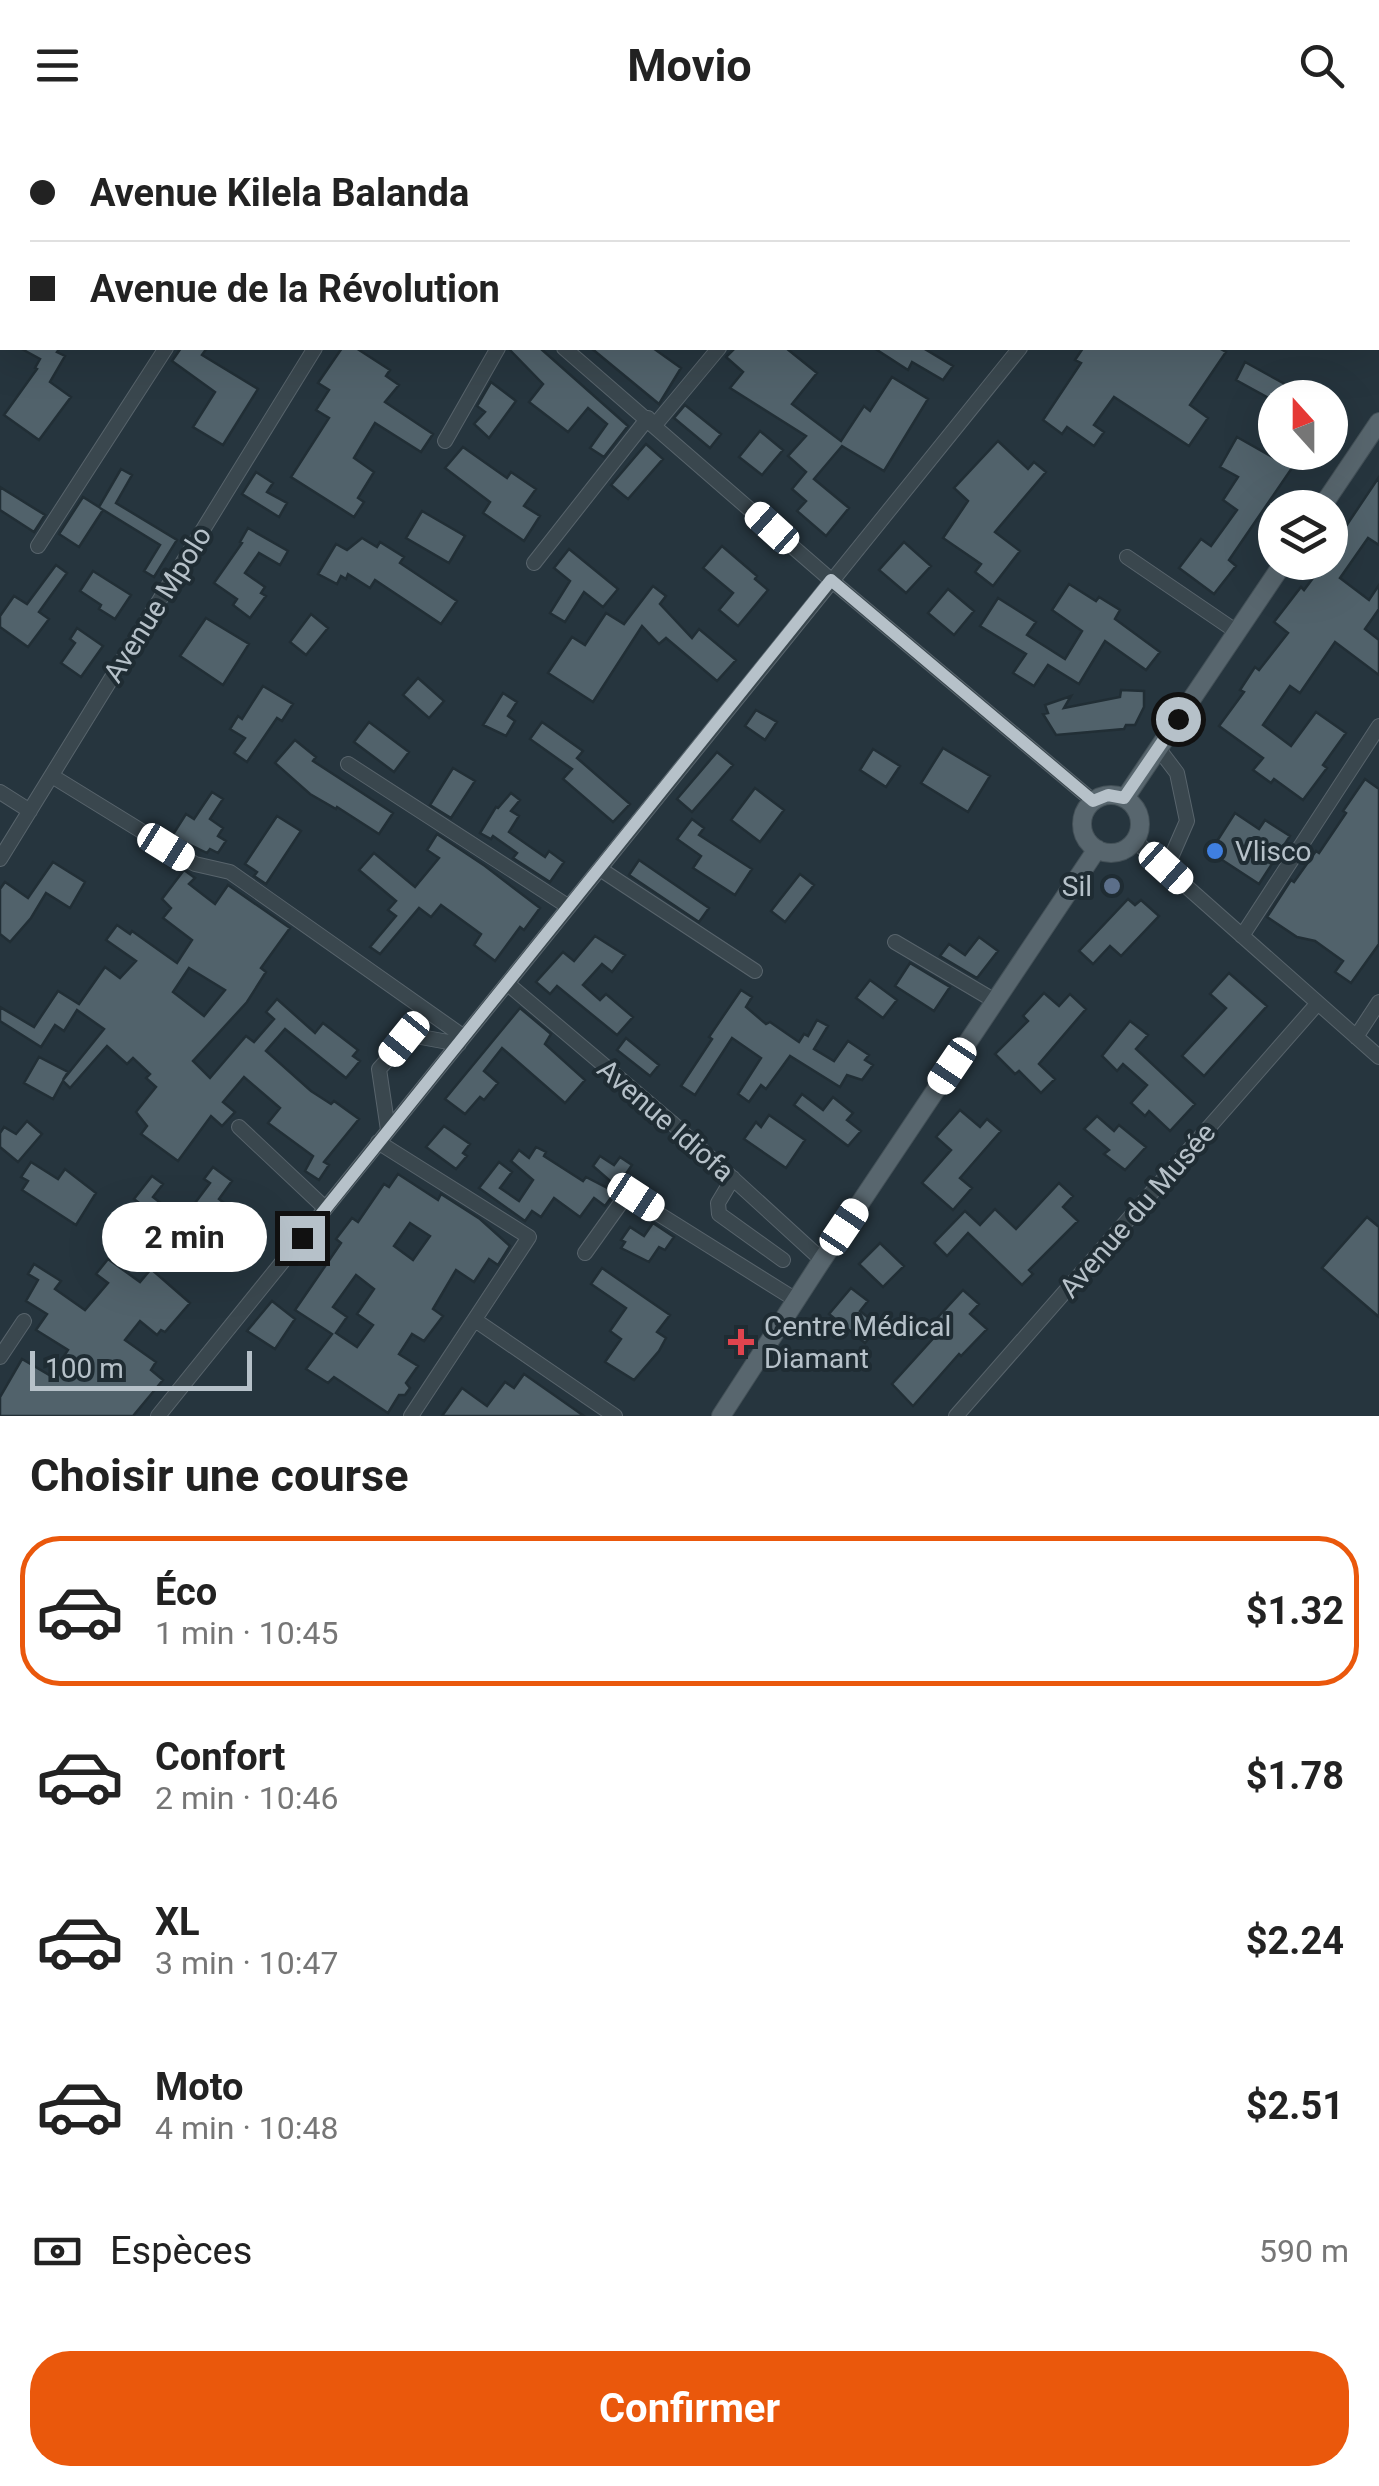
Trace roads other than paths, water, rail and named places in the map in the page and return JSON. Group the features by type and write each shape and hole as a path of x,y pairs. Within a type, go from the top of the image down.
{"main road":[{"path":"1333,490 1379,422"},
{"path":"1124,798 1272,580"},
{"path":"1108,795 1124,798 1139,817 1134,840 1114,852 1098,849 1082,830 1083,814 1093,801 1108,795"},
{"path":"721,1416 1098,849"}],"street":[{"path":"38,546 165,350"},
{"name":"Avenue Mpolo","path":"0,860 314,350"},
{"path":"445,442 497,350"},
{"path":"566,350 1093,801"},
{"path":"534,563 717,350"},
{"path":"158,1416 1018,350"},
{"path":"1128,557 1236,632"},
{"path":"1242,936 1379,726"},
{"path":"1158,748 1177,774 1187,821 1166,868"},
{"path":"348,764 569,908"},
{"path":"52,776 194,864 230,872 462,1041"},
{"path":"0,792 30,811"},
{"path":"1134,840 1379,1058"},
{"path":"600,869 755,971"},
{"path":"895,942 996,1001"},
{"name":"Avenue Idiofa","path":"508,984 822,1260"},
{"path":"1356,1037 1379,1002"},
{"name":"Avenue du Musée","path":"956,1416 1317,1004"},
{"path":"383,1136 379,1069 410,1035 462,1041"},
{"path":"239,1127 326,1208"},
{"path":"383,1136 528,1234 527,1243 411,1416"},
{"path":"733,1178 718,1203 719,1214 783,1260"},
{"path":"585,1253 625,1197 630,1196 796,1300"},
{"path":"474,1320 614,1416"},
{"path":"0,1357 24,1321"}],"place":[{"name":"Vlisco","path":"1215,851"},
{"name":"Sil","path":"1112,886"},
{"name":"Centre Médical Diamant","path":"741,1342"}]}
